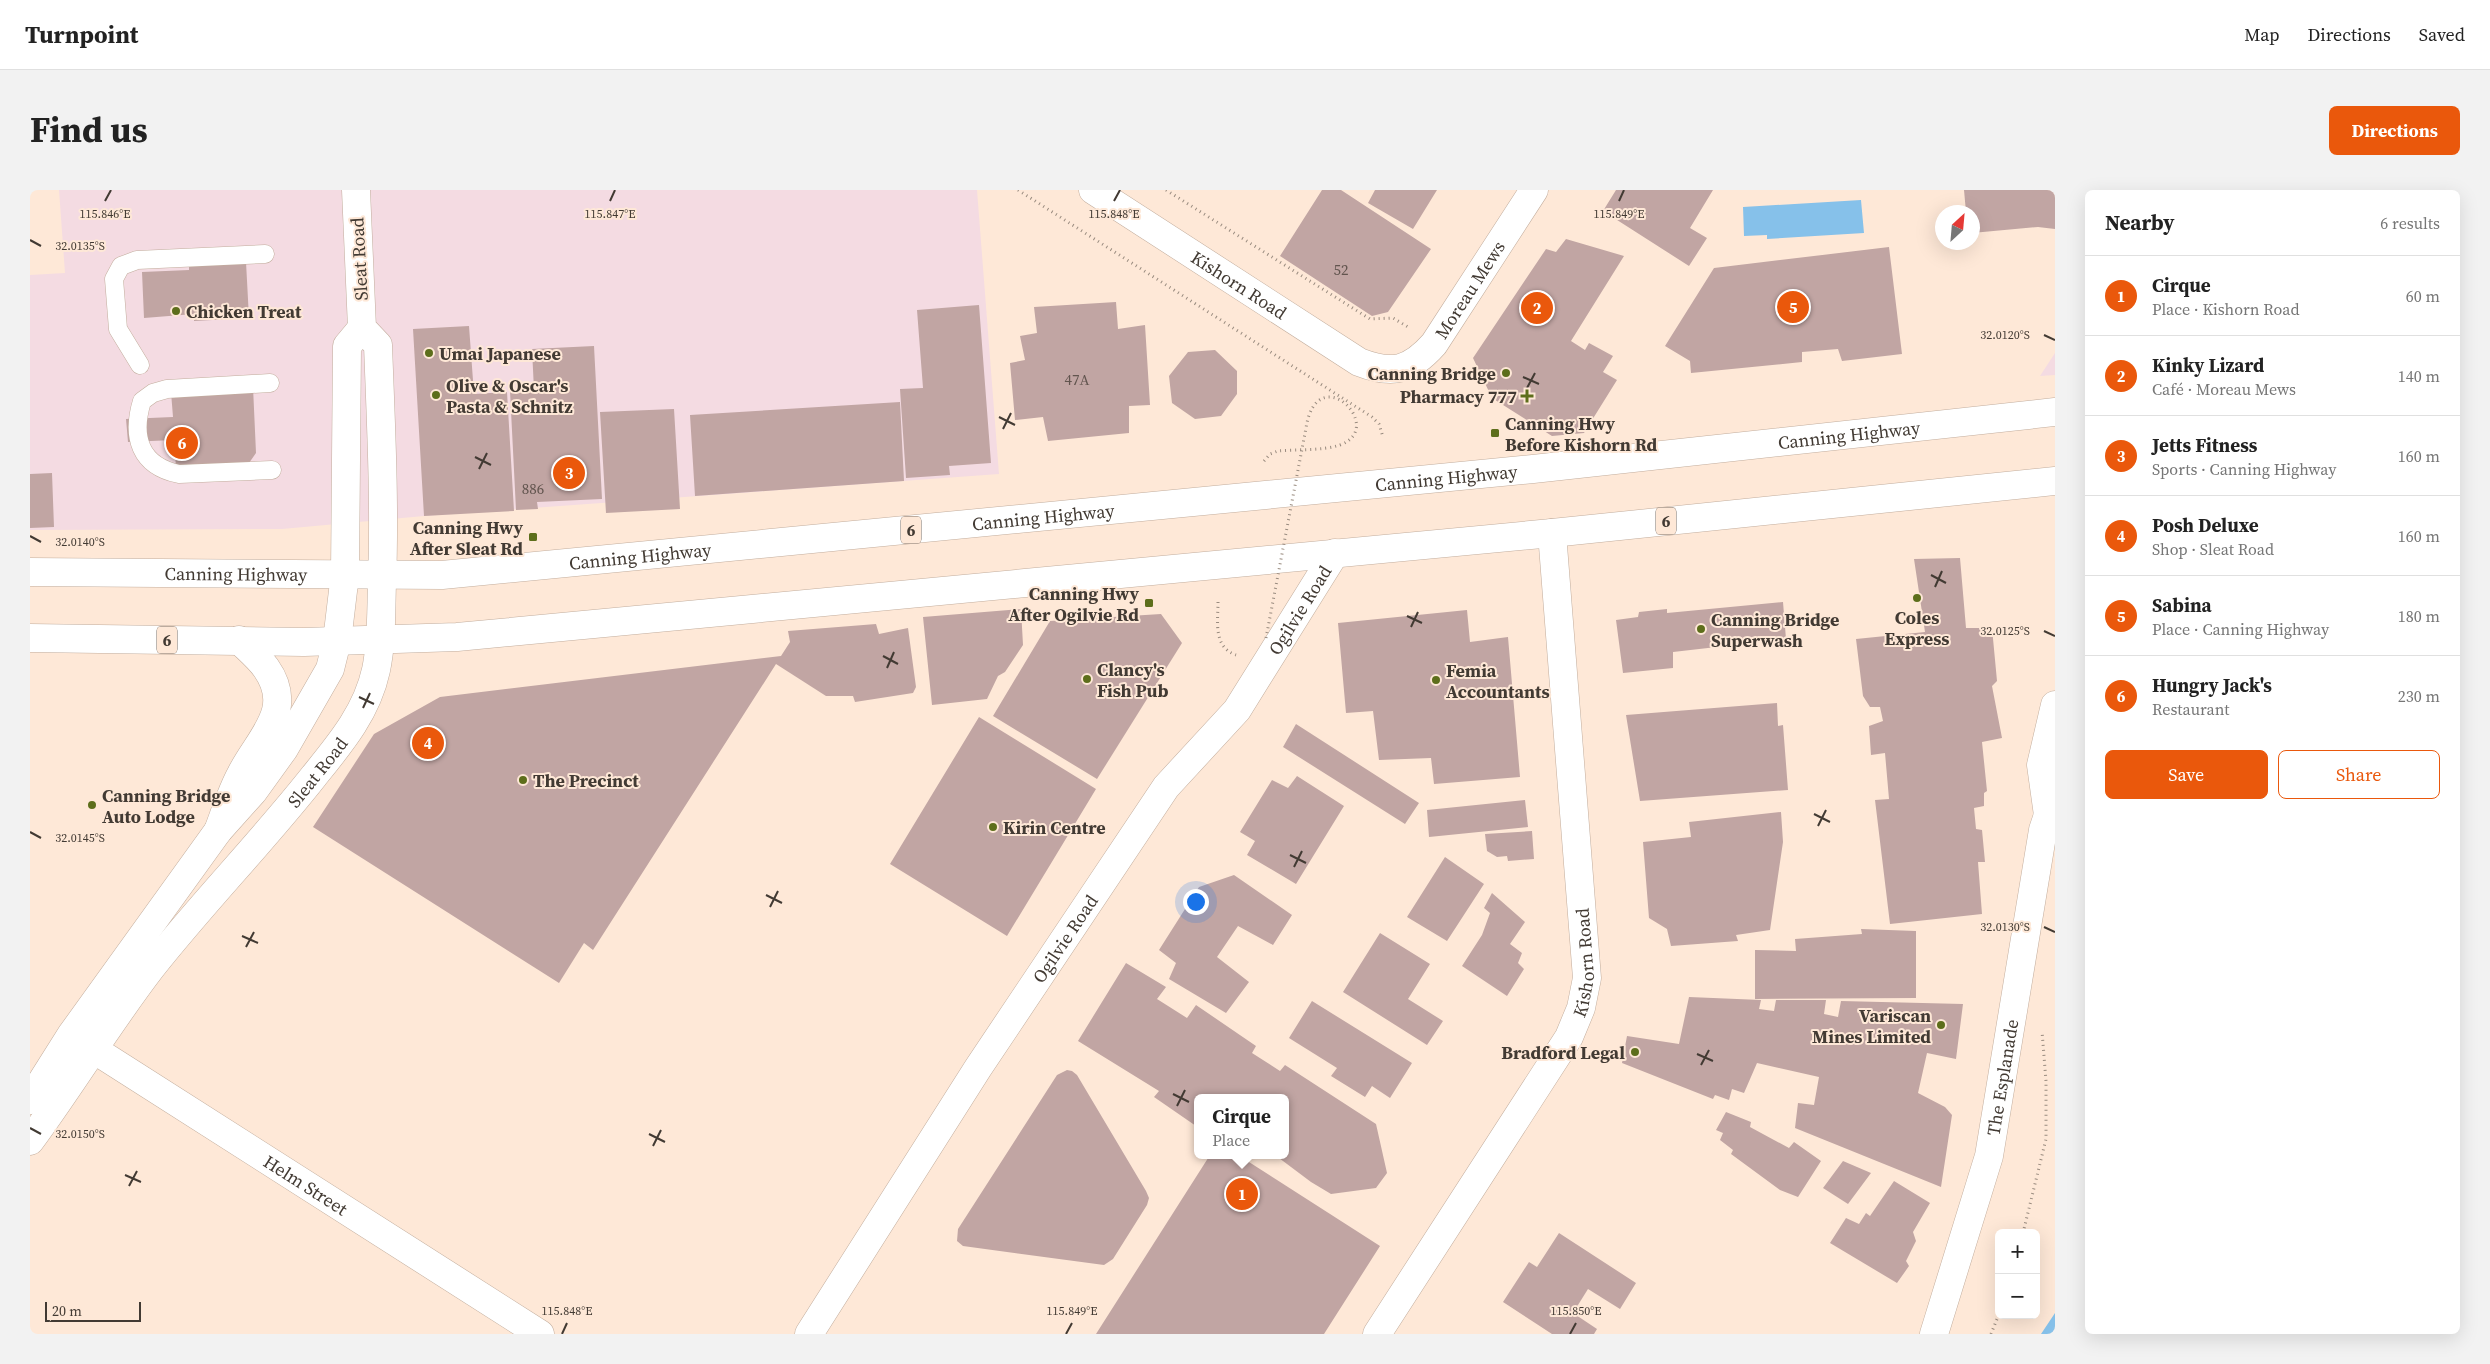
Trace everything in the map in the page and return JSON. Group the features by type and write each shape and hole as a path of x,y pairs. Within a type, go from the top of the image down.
{"main road":[{"name":"Sleat Road","path":"30,1100 82,1042 118,1011 152,968 292,805 339,745 364,708 376,672 380,641 384,516 378,345 362,328 356,190"},
{"name":"Kishorn Road","path":"1093,190 1359,362 1374,368 1389,369"},
{"name":"Moreau Mews","path":"1389,369 1405,367 1420,360 1434,344 1534,190"},
{"name":"Sleat Road","path":"30,1141 82,1042 218,832 253,792 284,749 320,690 330,669 337,641 345,574 347,346 362,328"},
{"name":"Canning Highway","path":"30,572 442,575 1533,469 2055,412"},
{"name":"6","path":"30,638 380,641 467,636 1552,533 2055,481"},
{"name":"Kishorn Road","path":"1377,1334 1569,1037 1581,1008 1587,978 1552,533"},
{"name":"Ogilvie Road","path":"809,1334 978,1068 1166,786 1237,710 1335,553"},
{"path":"218,832 240,774 266,735 276,716 279,702 274,683 266,667 239,640"},
{"name":"The Esplanade","path":"1934,1334 1989,1156 2051,810 2041,765 2055,705"},
{"name":"Helm Street","path":"82,1042 540,1334"}],"lane":[{"path":"140,365 118,329 114,279 121,266 137,260 265,254"},
{"path":"270,383 167,389 153,393 142,401 139,410 138,434 140,445 149,460 155,466 166,471 179,474 272,470"}],"path":[{"path":"1018,190 1372,417 1378,424 1383,437"},
{"path":"1166,190 1370,319 1393,318 1434,344"},
{"path":"1264,461 1270,454 1278,451 1332,446 1340,445 1352,435 1356,420 1350,406 1336,398 1328,398 1320,400 1309,411 1266,638"},
{"path":"1218,602 1218,629"},
{"path":"2024,1229 2046,1139 2046,1081 2042,1024"},
{"path":"1991,1334 1997,1319"}],"shaded area":[{"path":"59,190 977,190 999,474 424,516 282,529 30,530 30,275 65,273"},
{"path":"2055,353 2055,375 2040,376"}],"water":[{"path":"1861,200 1864,233 1767,239 1767,235 1744,236 1743,207"},
{"path":"2055,1313 2055,1334 2041,1334"}],"building":[{"path":"1322,190 1341,190 1431,249 1388,312 1372,316 1280,256"},
{"path":"1375,190 1437,190 1413,229 1368,203"},
{"path":"1616,190 1713,190 1690,228 1707,238 1689,266 1603,211"},
{"path":"1964,190 2055,190 2055,229 2038,227 1980,232 1980,205 1965,205"},
{"path":"1566,239 1624,256 1571,341 1585,350 1589,343 1613,356 1603,372 1617,380 1584,433 1552,436 1492,398 1473,358 1546,249 1556,252"},
{"path":"1889,247 1902,354 1842,361 1838,349 1802,352 1802,362 1691,373 1690,361 1665,346 1714,268"},
{"path":"246,262 249,318 194,321 194,314 144,318 142,272 189,270 189,264"},
{"path":"1116,302 1118,329 1145,325 1150,405 1129,406 1129,433 1048,441 1043,417 1015,420 1010,363 1025,360 1020,336 1037,333 1034,307"},
{"path":"979,305 991,463 949,466 950,475 906,478 900,389 923,388 917,310"},
{"path":"469,326 474,394 507,392 514,511 424,516 413,329"},
{"path":"594,346 602,499 537,502 538,509 516,510 510,391 534,390 532,349"},
{"path":"1215,350 1237,371 1237,394 1221,416 1195,419 1172,403 1169,376 1188,352"},
{"path":"253,387 256,453 249,463 176,467 174,440 128,442 126,419 173,417 171,392"},
{"path":"900,402 904,481 695,496 690,415"},
{"path":"674,409 680,509 606,513 600,412"},
{"path":"52,473 54,527 30,528 30,474"},
{"path":"1960,558 1966,628 1992,628 1997,681 1992,686 2002,738 1982,742 1987,791 1984,793 1984,806 1974,808 1976,829 1982,830 1985,862 1978,862 1982,914 1890,924 1875,800 1889,799 1885,753 1871,755 1869,726 1883,721 1880,707 1870,707 1863,696 1856,639 1925,632 1914,559"},
{"name":"Canning Bridge Superwash","path":"1783,602 1786,639 1673,652 1673,668 1623,673 1616,620 1638,617 1639,612 1667,609 1667,613"},
{"path":"1021,609 1023,645 1005,672 998,676 987,699 932,705 923,617"},
{"path":"1467,610 1470,642 1508,637 1520,777 1434,784 1431,758 1379,760 1373,711 1346,713 1338,623"},
{"name":"Clancy's Fish Pub","path":"1161,614 1182,643 1097,779 993,716 1050,621"},
{"name":"The Precinct","path":"876,624 879,634 908,628 916,687 913,693 855,702 853,696 826,696 776,664 593,950 584,943 559,983 313,827 374,734 440,697 781,656 790,642 788,631"},
{"path":"1777,703 1778,726 1783,725 1788,790 1640,801 1626,715"},
{"name":"Kirin Centre","path":"979,717 1096,789 1007,936 890,864"},
{"path":"1296,724 1419,803 1405,824 1283,747"},
{"path":"1297,776 1344,806 1296,884 1247,855 1255,841 1240,832 1272,780 1288,788"},
{"path":"1525,800 1528,827 1429,837 1427,810"},
{"path":"1781,812 1783,842 1770,930 1736,935 1738,941 1671,946 1667,929 1649,918 1643,842 1691,837 1689,822"},
{"path":"1532,831 1534,859 1508,861 1507,856 1497,857 1487,851 1485,834"},
{"path":"1445,857 1484,884 1447,941 1407,917"},
{"path":"1234,875 1292,915 1273,945 1238,926 1217,957 1249,982 1226,1013 1169,979 1176,963 1159,950 1199,887"},
{"path":"1492,893 1525,922 1510,944 1522,953 1518,963 1524,969 1507,996 1462,966 1482,935 1490,913 1484,908"},
{"path":"1861,929 1916,931 1916,998 1755,999 1755,950 1796,951 1795,939 1862,934"},
{"path":"1380,933 1430,964 1408,999 1443,1021 1427,1045 1343,992"},
{"path":"1126,963 1166,987 1157,999 1187,1018 1196,1005 1256,1046 1252,1053 1280,1071 1285,1065 1376,1124 1387,1173 1376,1188 1331,1194 1280,1159 1289,1159 1289,1094 1194,1094 1194,1125 1154,1097 1159,1091 1078,1041"},
{"path":"1689,997 1761,1000 1759,1009 1774,1011 1776,1000 1826,1000 1824,1014 1838,1017 1841,1001 1963,1004 1956,1059 1927,1053 1918,1093 1945,1107 1952,1115 1941,1187 1795,1128 1798,1103 1814,1105 1819,1077 1757,1063 1744,1093 1732,1089 1729,1100 1715,1095 1713,1099 1622,1063 1627,1036 1679,1044"},
{"path":"1312,1001 1412,1063 1390,1098 1372,1086 1365,1097 1331,1076 1337,1068 1289,1038"},
{"path":"1067,1070 1077,1075 1146,1191 1149,1198 1147,1205 1113,1259 1104,1265 963,1246 957,1241 958,1229 1057,1075"},
{"path":"1726,1112 1751,1122 1750,1127 1789,1148 1794,1142 1821,1161 1798,1197 1780,1190 1731,1154 1733,1150 1720,1140 1723,1133 1716,1130"},
{"path":"1207,1159 1244,1159 1380,1246 1324,1334 1096,1334"},
{"path":"1843,1161 1871,1173 1848,1204 1823,1188"},
{"path":"1894,1181 1930,1203 1913,1232 1916,1241 1906,1261 1909,1266 1897,1283 1830,1243 1846,1218 1859,1224 1866,1213 1870,1216"},
{"path":"1559,1233 1636,1283 1620,1309 1588,1289 1573,1313 1597,1329 1594,1334 1552,1334 1503,1302 1529,1262 1537,1267"}],"place":[{"name":"Sabina","path":"1793,307"},
{"name":"Kinky Lizard","path":"1537,308"},
{"name":"Chicken Treat","path":"176,311"},
{"name":"Umai Japanese","path":"429,353"},
{"name":"Canning Bridge","path":"1506,373"},
{"name":"Olive & Oscar's Pasta & Schnitz","path":"436,395"},
{"name":"Pharmacy 777","path":"1527,396"},
{"name":"Canning Hwy Before Kishorn Rd","path":"1495,433"},
{"name":"Hungry Jack's","path":"182,443"},
{"name":"Jetts Fitness","path":"569,473"},
{"name":"Canning Hwy After Sleat Rd","path":"533,537"},
{"name":"Coles Express","path":"1917,598"},
{"name":"Canning Hwy After Ogilvie Rd","path":"1149,603"},
{"name":"Canning Bridge Superwash","path":"1701,629"},
{"name":"Clancy's Fish Pub","path":"1087,679"},
{"name":"Femia Accountants","path":"1436,680"},
{"name":"Posh Deluxe","path":"428,743"},
{"name":"The Precinct","path":"523,780"},
{"name":"Canning Bridge Auto Lodge","path":"92,805"},
{"name":"Kirin Centre","path":"993,827"},
{"name":"Variscan Mines Limited","path":"1941,1025"},
{"name":"Bradford Legal","path":"1635,1052"},
{"name":"Cirque","path":"1242,1194"}]}
